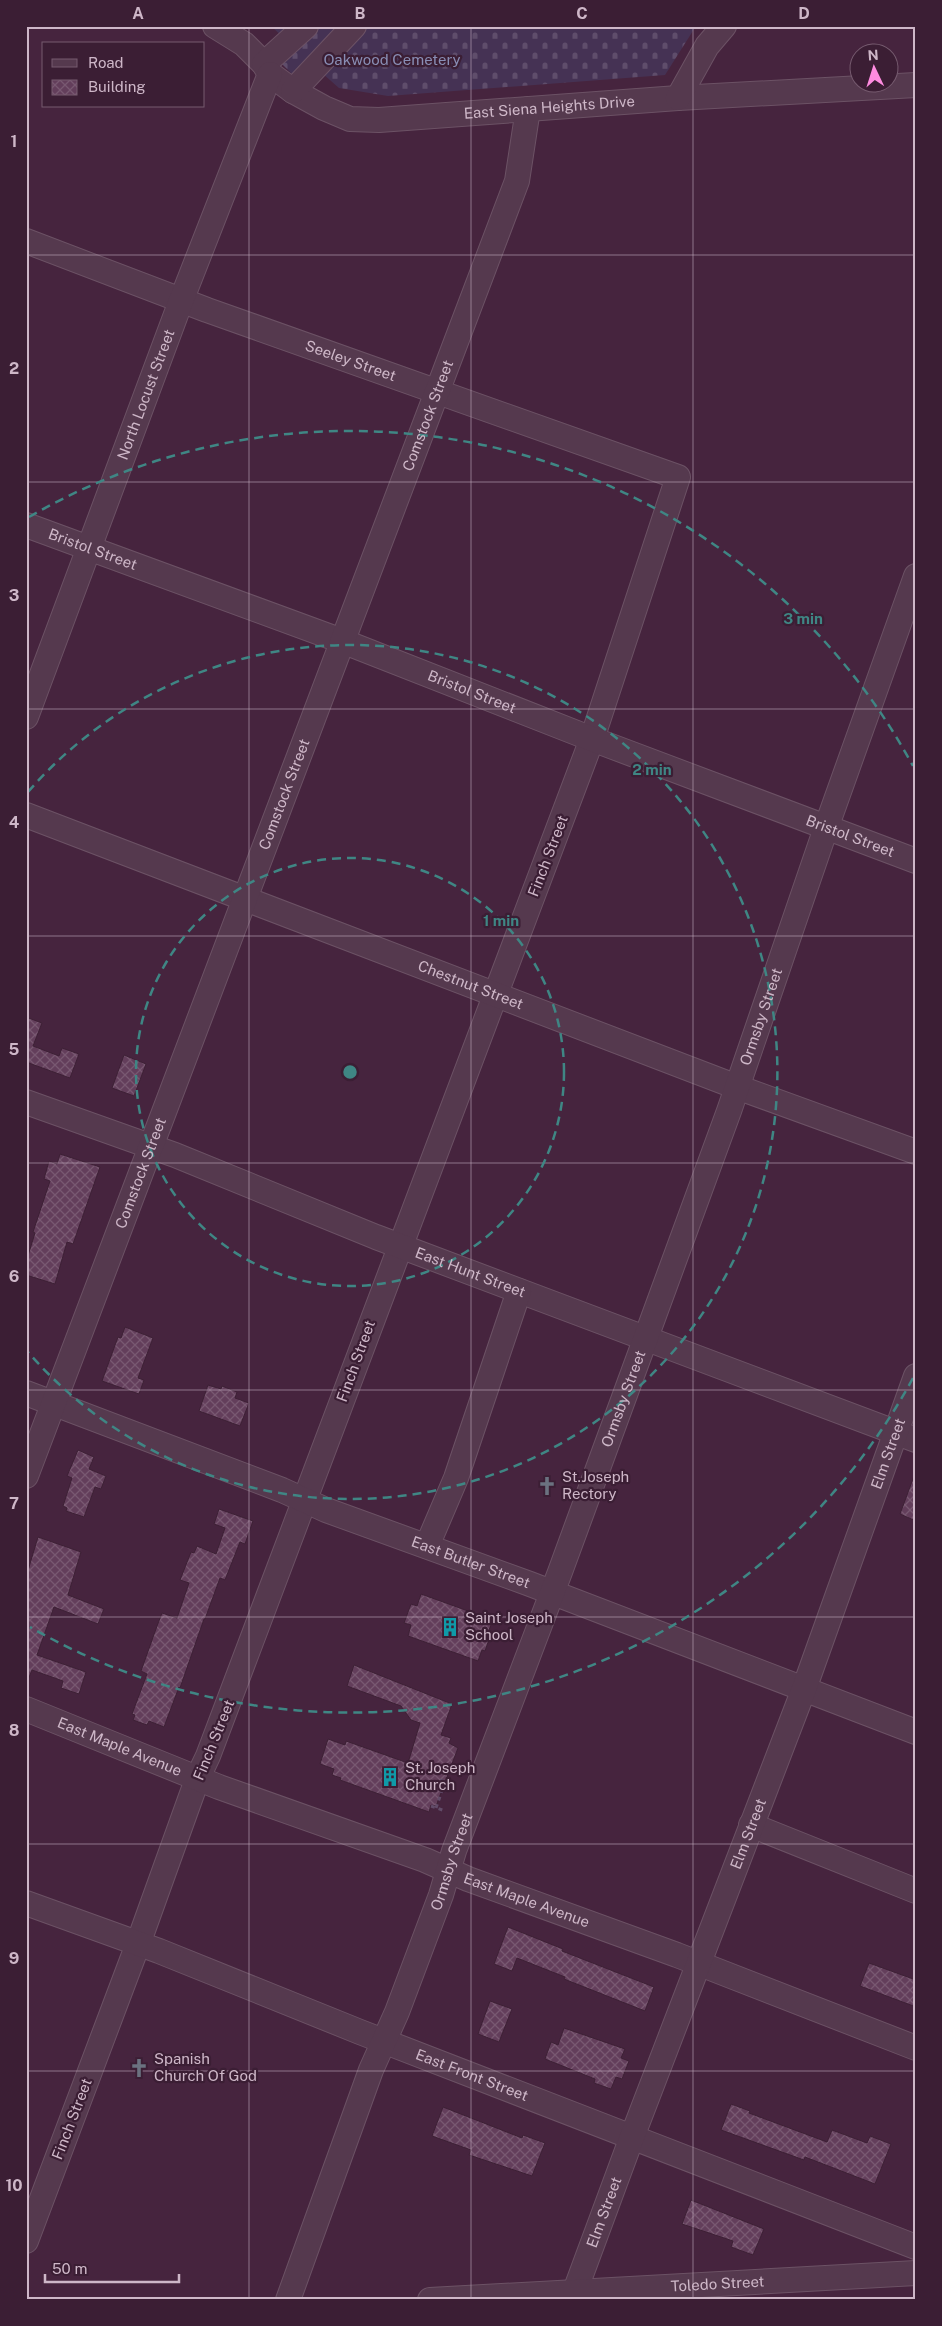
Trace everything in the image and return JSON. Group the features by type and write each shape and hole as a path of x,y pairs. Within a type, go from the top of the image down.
{"street":[{"name":"East Siena Heights Drive","path":"215,26 244,44 267,69 293,91 324,108 350,119 379,120 678,98 916,85"},
{"path":"267,69 306,26"},
{"path":"293,91 354,26"},
{"path":"678,98 707,46 724,26"},
{"name":"North Locust Street","path":"26,716 90,549 267,69"},
{"name":"Comstock Street","path":"26,1476 517,181 528,109"},
{"name":"Seeley Street","path":"26,241 182,301 678,478"},
{"name":"Finch Street","path":"26,2241 138,1944 198,1777 226,1710 592,739 678,478"},
{"name":"Bristol Street","path":"26,525 342,641 592,739 916,861"},
{"name":"Ormsby Street","path":"288,2300 383,2041 400,2003 441,1894 447,1870 738,1087 826,828 916,576"},
{"name":"Chestnut Street","path":"26,815 738,1087 916,1152"},
{"name":"East Hunt Street","path":"26,1102 152,1146 519,1291 906,1437"},
{"path":"427,1546 456,1478 519,1291"},
{"name":"Elm Street","path":"575,2291 751,1825 906,1437 916,1376"},
{"name":"East Butler Street","path":"26,1394 326,1510 427,1546 916,1732"},
{"name":"East Maple Avenue","path":"26,1708 219,1787 425,1860 916,2048"},
{"path":"751,1825 916,1891"},
{"name":"East Front Street","path":"26,1903 138,1944 916,2247"},
{"name":"Toledo Street","path":"430,2300 916,2273"}],"path":[{"path":"440,1780 455,1785"},
{"path":"436,1808 446,1782"},
{"path":"431,1806 445,1811"}],"green space":[{"name":"Oakwood Cemetery","path":"271,26 696,26 665,75 388,96 339,88 322,73 309,91 278,60 284,38"}],"building":[{"path":"26,1017 42,1023 33,1046 59,1056 62,1048 79,1054 70,1078 26,1062"},
{"path":"124,1055 146,1064 134,1096 112,1088"},
{"path":"60,1154 100,1167 73,1244 67,1242 55,1284 26,1275 26,1262 35,1233 33,1232 50,1181 44,1179 49,1161 57,1164"},
{"path":"125,1327 153,1338 138,1378 144,1380 139,1394 102,1381 118,1337 121,1338"},
{"path":"208,1385 221,1389 222,1386 237,1392 235,1398 249,1403 240,1426 199,1411"},
{"path":"78,1450 94,1457 89,1469 106,1476 101,1489 95,1487 84,1517 66,1511 67,1508 63,1506 72,1478 67,1476"},
{"path":"914,1476 916,1477 916,1521 900,1514"},
{"path":"219,1509 253,1521 245,1544 240,1542 225,1580 220,1578 164,1727 149,1721 147,1725 133,1720 135,1715 132,1714 147,1674 141,1671 162,1613 177,1618 189,1583 180,1580 191,1552 194,1553 197,1546 216,1554 225,1528 214,1524"},
{"path":"38,1537 81,1552 68,1595 104,1609 98,1624 54,1607 37,1655 86,1672 79,1694 61,1688 63,1681 32,1670 28,1680 26,1680 26,1577"},
{"name":"Saint Joseph School","path":"421,1594 493,1620 489,1630 492,1631 485,1651 482,1650 478,1661 408,1636 411,1625 404,1623 411,1604 417,1606"},
{"path":"354,1665 452,1704 441,1735 451,1738 449,1743 458,1748 436,1806 431,1805 429,1812 340,1780 341,1778 332,1775 334,1769 320,1764 328,1739 345,1745 346,1741 408,1763 420,1723 411,1720 401,1706 347,1686"},
{"path":"508,1927 563,1949 562,1951 654,1987 645,2011 517,1958 512,1971 494,1964"},
{"path":"869,1963 916,1980 916,2007 860,1986"},
{"path":"490,2001 512,2009 499,2042 478,2034"},
{"path":"564,2028 625,2049 621,2058 629,2061 622,2079 616,2077 611,2089 594,2083 595,2079 545,2059 551,2042 558,2045"},
{"path":"731,2104 750,2111 749,2113 827,2142 832,2130 867,2143 870,2136 891,2144 875,2184 805,2157 804,2160 721,2130"},
{"path":"443,2107 522,2138 523,2135 545,2143 532,2176 469,2155 471,2150 432,2136"},
{"path":"691,2200 764,2229 753,2255 731,2247 733,2241 682,2224"}],"place":[{"name":"St.Joseph Rectory","path":"547,1486"},
{"name":"Saint Joseph School","path":"450,1627"},
{"name":"St. Joseph Church","path":"390,1777"},
{"name":"Spanish Church Of God","path":"139,2068"}]}
